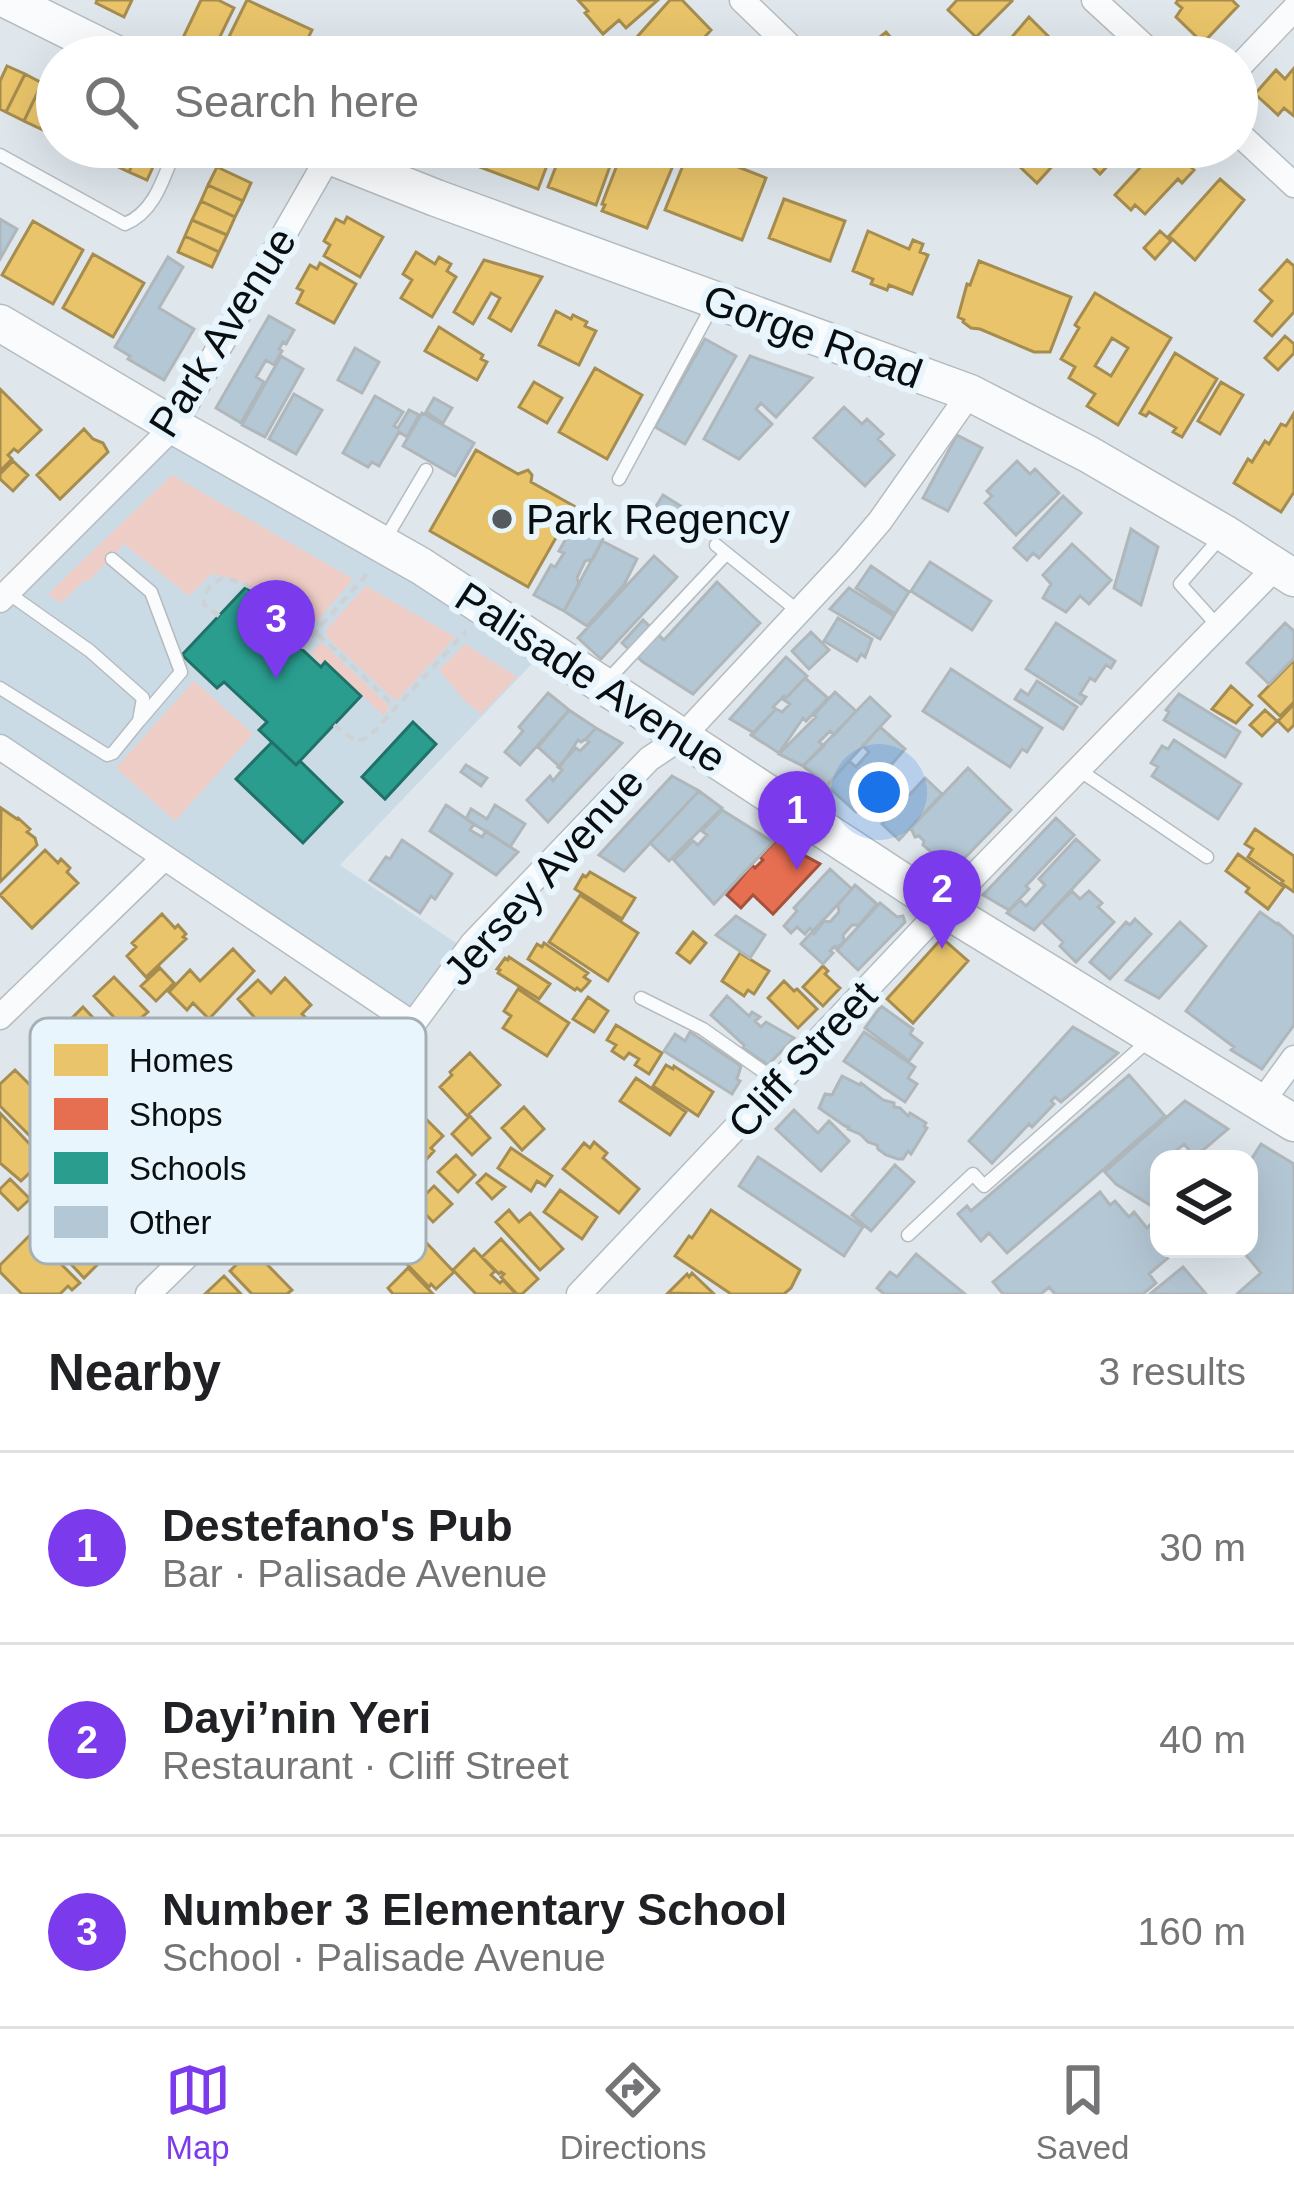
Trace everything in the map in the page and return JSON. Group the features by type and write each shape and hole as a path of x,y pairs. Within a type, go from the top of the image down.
{"main road":[{"path":"8,0 80,36"},
{"name":"Gorge Road","path":"361,168 970,393 1088,454 1285,572"},
{"name":"Palisade Avenue","path":"0,323 384,544 944,908 1294,1123"}],"street":[{"path":"742,0 779,36"},
{"path":"1094,0 1133,36"},
{"path":"1258,47 1294,9"},
{"path":"1258,151 1294,184"},
{"name":"Park Avenue","path":"4,596 174,426 310,168"},
{"name":"Jersey Avenue","path":"417,1018 473,943 649,759 682,737 880,521 970,393"},
{"name":"Cliff Street","path":"579,1294 1217,625 1285,572"},
{"path":"0,747 404,1018"},
{"path":"0,1017 164,858"},
{"path":"1262,1102 1294,1058"},
{"name":"Jersey Avenue","path":"148,1294 179,1264"}],"lane":[{"path":"0,20 8,0"},
{"path":"0,155 125,224 141,218 167,168"},
{"path":"619,478 715,300"},
{"path":"384,544 426,470"},
{"path":"1217,625 1180,584 1224,533"},
{"path":"603,685 721,549 799,612"},
{"path":"0,688 106,755 113,753 181,672 151,592 112,559"},
{"path":"4,596 90,651 143,698 140,721"},
{"path":"1078,770 1208,856"},
{"path":"640,998 703,1029 778,1083"},
{"path":"908,1235 974,1174 984,1186 1154,1036"}],"path":[{"path":"301,648 367,575 384,544"},
{"path":"219,616 203,598 215,582 223,578 246,584 315,632 396,708"},
{"path":"334,725 361,742 368,738 465,634 482,606"}],"shaded area":[{"path":"174,426 547,648 340,865 468,951 418,1018 404,1018 0,747 0,600"},
{"path":"172,475 353,579 316,622 310,622 225,576 211,574 189,596 124,544 61,603 48,594"},
{"path":"366,586 455,637 396,701 327,637 327,629"},
{"path":"321,642 390,707 383,715 325,660 321,664 311,654"},
{"path":"465,644 517,677 481,714 439,670"},
{"path":"194,681 253,734 175,821 116,768"}],"building: Homes":[{"path":"97,0 132,0 124,17"},
{"path":"201,0 218,0 234,8 220,36 184,36"},
{"path":"247,0 312,30 309,36 229,36"},
{"path":"578,0 658,0 626,28 619,20 603,34"},
{"path":"670,0 682,0 711,30 706,36 638,36"},
{"path":"957,0 1012,1 977,36 948,10"},
{"path":"1232,0 1238,6 1210,36 1196,36 1176,17 1182,8 1176,3"},
{"path":"1029,17 1048,36 1013,36"},
{"path":"7,66 25,74 6,112 0,109 0,81"},
{"path":"1294,68 1294,116 1284,108 1278,115 1258,97 1276,70 1285,79"},
{"path":"25,74 36,80 36,96 24,121 6,112"},
{"path":"36,96 36,127 24,121"},
{"path":"131,168 152,168 147,180 129,172"},
{"path":"216,168 251,183 243,201 208,185"},
{"path":"482,168 546,168 538,189"},
{"path":"555,168 609,168 596,205 548,187"},
{"path":"616,168 672,168 647,228 602,211"},
{"path":"682,168 741,168 766,178 742,240 665,210"},
{"path":"1021,168 1051,168 1037,183"},
{"path":"1140,168 1194,170 1182,183 1178,179 1145,214 1135,205 1131,210 1115,195"},
{"path":"1220,179 1244,200 1195,260 1169,236"},
{"path":"208,185 243,201 235,217 201,201"},
{"path":"784,199 845,221 830,261 769,238"},
{"path":"201,201 235,217 227,235 192,220"},
{"path":"347,217 383,237 360,277 324,256 330,245 324,241 336,219 344,223"},
{"path":"192,220 227,235 219,252 185,236"},
{"path":"33,221 83,250 53,304 2,275"},
{"path":"868,231 909,249 913,240 923,244 920,252 928,255 912,294 871,284 873,279 853,271"},
{"path":"1160,231 1171,241 1155,259 1144,248"},
{"path":"185,236 219,252 212,267 178,252"},
{"path":"416,252 435,264 439,257 451,264 447,271 456,277 432,317 401,298 412,280 403,274"},
{"path":"93,254 144,283 113,337 63,308"},
{"path":"484,260 542,277 511,331 489,318 500,298 491,293 473,324 454,312"},
{"path":"1287,260 1294,266 1294,312 1272,336 1255,321 1272,301 1260,290"},
{"path":"979,261 1071,297 1050,352 1034,352 971,328 958,317"},
{"path":"320,263 356,284 334,323 297,303 303,291 297,288 310,265 317,269"},
{"path":"1095,293 1171,338 1118,425 1087,406 1095,394 1069,378 1075,367 1061,359 1079,328 1075,325","holes":["1112,338 1128,348 1111,376 1095,366"]},
{"path":"556,311 587,322 585,326 596,331 579,365 539,345"},
{"path":"439,327 483,355 481,359 487,362 477,380 425,351"},
{"path":"1285,336 1294,344 1294,353 1278,370 1265,358"},
{"path":"1175,353 1217,379 1182,437 1149,412 1146,416 1140,413"},
{"path":"595,368 642,395 607,459 559,432"},
{"path":"534,382 562,398 547,423 519,407"},
{"path":"1221,382 1243,395 1220,434 1198,421"},
{"path":"0,389 41,430 18,452 14,449 8,455 12,459 0,471"},
{"path":"1294,413 1294,492 1281,512 1234,483 1248,459 1252,462 1265,441 1269,444"},
{"path":"84,429 108,452 60,499 37,475"},
{"name":"Park Regency","path":"476,450 518,474 528,470 531,482 574,506 528,587 430,531"},
{"path":"13,461 28,475 13,491 0,474"},
{"path":"1294,660 1294,702 1280,716 1259,696"},
{"path":"1231,686 1252,705 1236,723 1212,709"},
{"path":"1294,704 1294,725 1288,731 1278,721"},
{"path":"1265,710 1277,721 1262,736 1250,725"},
{"path":"1,808 30,829 27,832 37,845 0,882"},
{"path":"1255,829 1294,856 1294,892 1248,857 1253,849 1245,844"},
{"path":"45,850 70,868 67,872 78,883 32,928 0,895"},
{"path":"1238,854 1284,887 1268,909 1226,871"},
{"path":"590,872 635,898 622,919 575,889"},
{"path":"580,895 638,933 608,981 549,942"},
{"path":"162,914 175,928 178,925 186,939 146,977 127,956 136,947 132,943"},
{"path":"693,932 706,943 690,963 677,953"},
{"path":"942,938 968,961 913,1023 887,999"},
{"path":"544,943 588,973 584,977 590,981 581,991 528,959 537,944 542,947"},
{"path":"233,949 254,971 210,1018 193,1003 187,1010 169,992 190,970 200,981"},
{"path":"740,953 769,971 754,994 748,990 744,996 722,981"},
{"path":"509,957 550,984 539,999 498,973"},
{"path":"823,966 840,988 823,1006 803,987"},
{"path":"160,968 174,983 156,1001 141,986"},
{"path":"114,977 148,1012 141,1018 115,1018 94,996"},
{"path":"285,978 311,1005 302,1014 306,1018 255,1018 238,999 258,980 271,993"},
{"path":"784,981 817,1009 798,1028 768,998"},
{"path":"518,989 569,1023 547,1056 503,1028 511,1016 504,1011"},
{"path":"588,997 608,1011 594,1032 573,1019"},
{"path":"83,1007 93,1018 72,1018"},
{"path":"616,1025 662,1053 649,1074 635,1065 639,1059 629,1053 624,1059 612,1051 616,1045 607,1040"},
{"path":"470,1053 500,1085 467,1116 440,1087"},
{"path":"666,1065 713,1092 698,1116 653,1086"},
{"path":"15,1070 30,1085 30,1136 0,1106 0,1084"},
{"path":"636,1078 686,1112 670,1135 620,1101"},
{"path":"524,1107 544,1129 522,1150 502,1128"},
{"path":"0,1113 30,1144 30,1172 21,1181 0,1163"},
{"path":"470,1116 490,1138 472,1155 452,1134"},
{"path":"426,1119 443,1136 431,1148 434,1151 426,1160"},
{"path":"594,1142 607,1153 603,1158 639,1189 619,1213 563,1169 584,1143 590,1148"},
{"path":"511,1148 552,1176 545,1186 537,1181 531,1191 498,1168"},
{"path":"456,1155 475,1175 458,1192 438,1172"},
{"path":"486,1174 505,1187 492,1199 477,1183"},
{"path":"10,1179 30,1199 18,1210 0,1192"},
{"path":"434,1186 452,1204 433,1222 426,1215 426,1194"},
{"path":"560,1190 597,1217 582,1239 544,1212"},
{"path":"509,1210 519,1222 530,1213 563,1249 540,1270 496,1222"},
{"path":"711,1210 800,1270 791,1288 784,1294 731,1294 675,1256"},
{"path":"30,1235 30,1264 61,1264 80,1283 60,1294 22,1294 0,1272 0,1265"},
{"path":"501,1239 538,1279 522,1294 482,1257"},
{"path":"426,1242 454,1272 436,1289 407,1264 426,1264"},
{"path":"474,1249 495,1271 491,1275 516,1294 476,1294 453,1270"},
{"path":"71,1264 98,1264 84,1278"},
{"path":"237,1264 267,1264 292,1290 252,1294 230,1271"},
{"path":"408,1268 433,1294 393,1294 388,1288"},
{"path":"692,1273 714,1294 668,1293 687,1274"},
{"path":"224,1276 241,1294 205,1294"}],"building: Shops":[{"path":"776,840 820,864 773,914 753,895 741,908 727,895"}],"building: Schools":[{"path":"246,587 281,620 276,625 361,696 296,765 259,730 267,722 224,682 217,688 182,655"},
{"path":"413,722 436,744 385,799 362,777"},
{"path":"272,742 296,765 300,761 342,802 303,843 236,779"}],"building: Other":[{"path":"0,219 17,229 0,259"},
{"path":"168,257 183,267 159,308 194,329 164,380 115,347"},
{"path":"269,316 294,330 274,365 266,360 256,377 264,382 241,423 216,408"},
{"path":"705,339 736,356 685,444 655,427"},
{"path":"355,348 379,362 362,393 338,380"},
{"path":"281,356 303,369 265,437 242,425"},
{"path":"750,356 812,378 776,417 761,403 756,409 772,424 739,459 704,439"},
{"path":"294,394 322,410 296,454 269,439"},
{"path":"375,396 403,412 394,426 398,428 409,410 419,415 407,437 399,432 379,466 372,462 368,467 343,453"},
{"path":"434,398 452,408 443,423 426,412"},
{"path":"844,407 862,424 867,419 883,434 878,439 894,455 865,486 814,438"},
{"path":"422,413 474,443 455,476 403,446"},
{"path":"957,435 982,448 948,511 923,498"},
{"path":"1017,461 1030,474 1035,469 1059,493 1016,535 985,503 992,496 987,491"},
{"path":"663,495 687,510 672,535 647,521"},
{"path":"1063,496 1081,513 1039,558 1033,553 1027,560 1014,548"},
{"path":"576,521 604,537 593,559 585,561 564,611 534,595 551,565 555,567 564,553 559,551"},
{"path":"1131,529 1158,547 1141,605 1114,588"},
{"path":"602,541 637,559 624,585 587,626 564,611"},
{"path":"1072,544 1111,580 1089,604 1080,596 1066,612 1043,598 1051,584 1043,575"},
{"path":"654,556 677,577 601,659 578,638"},
{"path":"930,562 991,601 972,630 911,591"},
{"path":"871,566 909,592 895,614 856,588"},
{"path":"717,582 760,623 693,694 622,643 643,620 664,640"},
{"path":"849,588 894,616 880,639 830,609"},
{"path":"838,618 872,639 865,657 861,654 857,661 824,641"},
{"path":"1056,623 1115,661 1095,681 1090,678 1080,694 1086,697 1081,704 1026,669"},
{"path":"1285,623 1294,631 1294,658 1269,684 1247,663"},
{"path":"811,632 829,650 809,669 792,651"},
{"path":"786,657 807,676 773,707 776,709 754,733 730,719"},
{"path":"951,669 1042,728 1027,752 1022,749 1010,767 923,711"},
{"path":"805,678 828,698 806,721 803,718 779,753 751,735 776,709 782,712 790,704 784,700"},
{"path":"1037,681 1077,707 1063,729 1015,699 1021,690 1028,695"},
{"path":"835,692 856,711 834,735 830,731 819,742 824,746 803,766 779,754 816,717"},
{"path":"548,693 569,710 520,765 505,752"},
{"path":"1179,694 1240,732 1225,757 1164,720"},
{"path":"870,697 890,716 827,785 803,766"},
{"path":"569,710 596,728 586,739 578,740 560,767 538,747"},
{"path":"880,727 905,749 856,812 827,786 849,761 856,767 869,752 863,746"},
{"path":"596,728 622,743 548,822 527,800 550,776 553,781 562,770 558,767 589,742 586,739"},
{"path":"1174,740 1241,784 1218,819 1152,776 1158,767 1151,763 1162,746 1168,749"},
{"path":"466,765 487,778 481,786 461,772"},
{"path":"968,768 1011,810 953,870 911,828"},
{"path":"672,776 699,791 624,871 599,855"},
{"path":"925,778 942,794 899,840 882,824"},
{"path":"699,791 722,808 669,861 650,843"},
{"path":"446,805 474,824 470,830 482,837 486,831 518,852 496,875 430,831"},
{"path":"495,805 525,824 510,847 466,819 471,809 487,819"},
{"path":"722,810 773,842 714,904 674,860 693,841 698,845 707,835 702,831"},
{"path":"1056,818 1074,835 1026,886 1029,889 1009,910 983,895"},
{"path":"1076,839 1099,860 1034,930 1007,913 1020,900 1026,906 1045,885 1039,879"},
{"path":"402,840 452,874 420,913 370,880"},
{"path":"830,869 852,889 813,931 810,928 805,934 797,927 791,933 784,926 797,911 794,908"},
{"path":"855,885 877,904 843,935 844,941 823,964 801,944 824,921 830,922"},
{"path":"1072,891 1080,899 1089,891 1114,922 1076,962 1042,922"},
{"path":"880,903 905,922 858,970 837,950"},
{"path":"1260,912 1294,937 1294,1025 1262,1069 1231,1050 1234,1047 1186,1011"},
{"path":"736,916 765,935 750,958 716,935"},
{"path":"1135,919 1151,934 1110,979 1090,962 1126,922 1130,925"},
{"path":"1180,922 1206,946 1159,998 1126,980"},
{"path":"727,996 749,1016 752,1012 760,1017 755,1021 761,1027 766,1022 794,1038 768,1065 743,1048 711,1015"},
{"path":"881,1006 913,1029 910,1034 922,1043 909,1061 865,1028"},
{"path":"1073,1027 1118,1053 1061,1102 1055,1097 1054,1104 992,1163 969,1141"},
{"path":"690,1032 741,1066 740,1081 732,1094 664,1051 675,1034 685,1041"},
{"path":"864,1032 915,1067 908,1078 917,1084 905,1102 844,1061"},
{"path":"1129,1075 1165,1116 1007,1253 989,1233 981,1241 958,1214 967,1206 971,1211"},
{"path":"842,1076 926,1123 911,1154 908,1151 903,1159 886,1155 819,1108"},
{"path":"1185,1101 1228,1129 1203,1150 1189,1150 1184,1144 1177,1150 1150,1150 1150,1205 1105,1172"},
{"path":"794,1110 818,1133 829,1121 849,1141 821,1171 776,1129"},
{"path":"1261,1144 1294,1164 1294,1294 1237,1294 1261,1273 1248,1258 1258,1258 1257,1150"},
{"path":"758,1157 863,1227 844,1256 739,1186"},
{"path":"895,1165 914,1182 871,1231 852,1215"},
{"path":"1100,1192 1110,1205 1115,1201 1129,1217 1134,1212 1147,1228 1150,1225 1150,1258 1168,1258 1149,1274 1156,1283 1143,1294 1055,1294 1049,1287 1041,1294 1003,1294 993,1282"},
{"path":"916,1254 965,1294 884,1294 877,1288 890,1272 897,1277"},
{"path":"1183,1267 1206,1294 1150,1294"}],"place":[{"name":"Park Regency","path":"502,519"},
{"name":"Number 3 Elementary School","path":"276,679"},
{"name":"Destefano's Pub","path":"797,870"},
{"name":"Dayi’nin Yeri","path":"942,949"}]}
